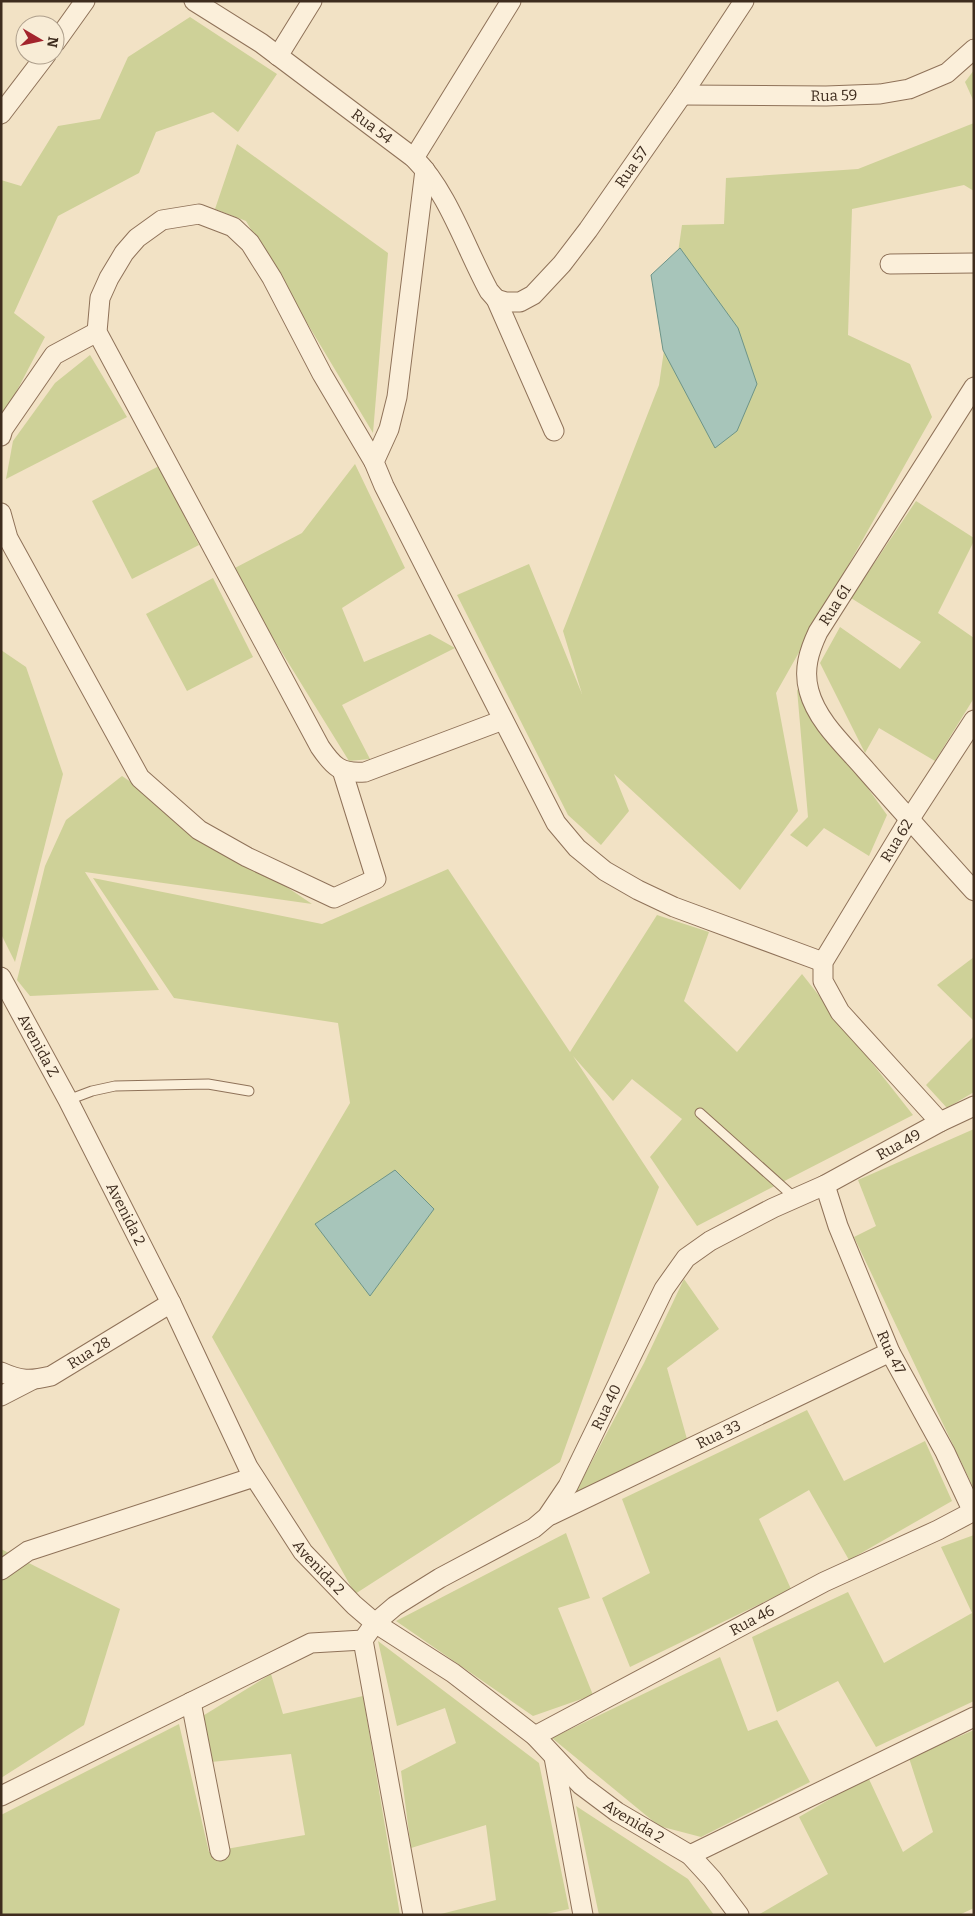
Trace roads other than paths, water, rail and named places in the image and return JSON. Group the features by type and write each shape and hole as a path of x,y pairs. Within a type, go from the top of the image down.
{"street":[{"name":"Rua 54","path":"194,1 260,43 420,164 440,192 488,291 496,299 554,431"},
{"path":"278,56 312,1"},
{"path":"374,462 389,429 397,397 420,164 511,1"},
{"name":"Rua 57","path":"496,299 506,302 520,302 533,295 562,264 588,230 682,95 744,1"},
{"path":"65,26 77,5"},
{"name":"Rua 59","path":"682,95 826,96 890,92 909,89 947,73 974,49"},
{"path":"1,114 38,65"},
{"path":"503,720 380,768 353,773 333,766 320,747 97,332 100,298 108,278 136,238 162,220 199,214 233,227 250,243 272,278 322,374 374,462 384,486 556,823 577,848 605,871 638,890 674,907 823,962 823,981 840,1012 940,1122"},
{"path":"890,264 974,263"},
{"path":"1,436 3,429 54,355 97,332"},
{"name":"Rua 61","path":"974,387 818,632 809,651 806,670 808,690 813,703 840,742 974,890"},
{"path":"1,513 8,538 140,778 199,830 247,858 334,898 376,879 342,770"},
{"name":"Rua 62","path":"823,962 909,820 974,720"},
{"name":"Avenida Z","path":"1,977 64,1093"},
{"name":"Avenida 2","path":"64,1093 170,1303 254,1476 303,1552 354,1605 375,1623 453,1673 535,1736 581,1785 617,1812 690,1855 712,1879 739,1915"},
{"name":"Rua 49","path":"825,1185 940,1122 974,1106"},
{"name":"Rua 40","path":"363,1640 375,1623 395,1606 463,1565 534,1528 547,1517 568,1486 664,1289 677,1268 686,1258 710,1241 825,1185"},
{"name":"Rua 47","path":"825,1185 838,1226 890,1352 945,1452 973,1512"},
{"name":"Rua 28","path":"1,1372 15,1378 32,1380 51,1376 170,1303"},
{"name":"Rua 33","path":"547,1517 890,1352"},
{"path":"1,1396 32,1380"},
{"path":"1,1570 28,1551 254,1476"},
{"name":"Rua 46","path":"535,1736 824,1582 973,1512"},
{"path":"1,1796 311,1642 363,1640 413,1915"},
{"path":"191,1702 220,1851"},
{"path":"690,1855 974,1717"},
{"path":"554,1757 583,1915"}],"lane":[{"path":"64,1093 92,1091 115,1086 208,1084 249,1091"},
{"path":"700,1113 795,1198"}],"water":[{"path":"680,248 738,328 757,384 737,431 715,448 663,350 651,275"},
{"path":"395,1170 434,1209 370,1296 315,1224"}]}
